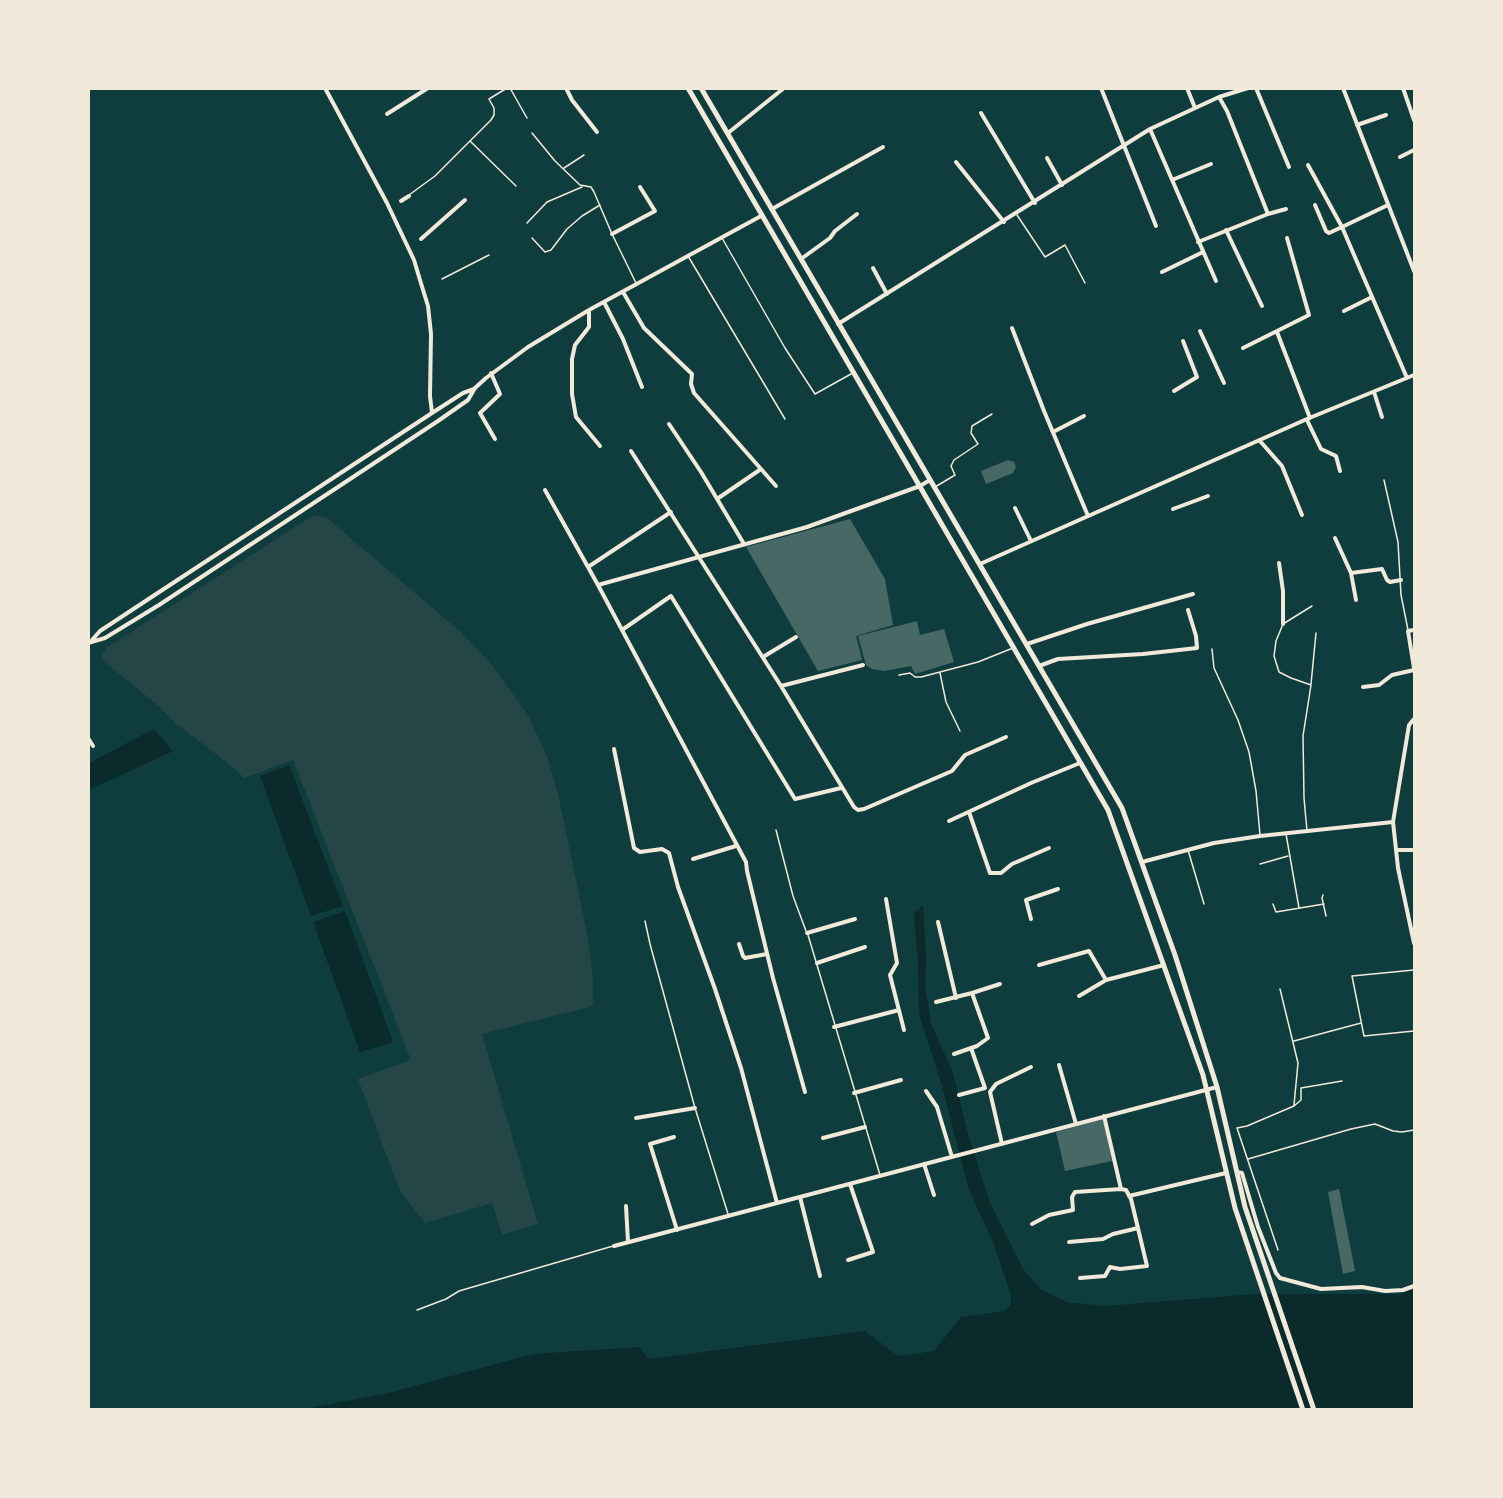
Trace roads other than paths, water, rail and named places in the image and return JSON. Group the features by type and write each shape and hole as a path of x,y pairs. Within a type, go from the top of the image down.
{"main road":[{"path":"688,88 1108,810 1165,965 1207,1090 1235,1208 1303,1410"},
{"path":"701,88 1122,808 1175,955 1217,1087 1245,1207 1314,1410"},
{"path":"761,216 772,209"},
{"path":"1129,866 1142,862"}],"street":[{"path":"325,88 387,203 414,260 428,306 432,413"},
{"path":"387,114 428,88"},
{"path":"566,88 572,100 597,132"},
{"path":"727,134 784,88"},
{"path":"1101,88 1156,226"},
{"path":"1187,88 1195,108"},
{"path":"1256,88 1288,166"},
{"path":"1403,88 1414,120"},
{"path":"838,324 1035,203 1150,129 1219,97 1245,89"},
{"path":"1345,89 1357,126 1414,267"},
{"path":"1219,97 1227,111 1268,214"},
{"path":"981,113 1035,203"},
{"path":"1357,126 1386,115"},
{"path":"1150,129 1216,281"},
{"path":"772,209 883,147"},
{"path":"1400,157 1414,150"},
{"path":"1047,158 1062,185"},
{"path":"956,162 1004,222"},
{"path":"1172,180 1211,164"},
{"path":"1308,165 1342,227 1407,378"},
{"path":"612,234 655,211 640,186"},
{"path":"425,236 465,200"},
{"path":"1315,205 1328,232 1388,205"},
{"path":"1198,242 1286,209"},
{"path":"801,259 857,214"},
{"path":"90,642 105,638 214,570 438,421 468,400 475,388 528,347 589,310 761,216"},
{"path":"1226,230 1262,306"},
{"path":"1243,348 1307,317 1309,313 1287,237"},
{"path":"1162,272 1203,252"},
{"path":"873,268 887,294"},
{"path":"623,292 644,328 692,374 691,384 694,393 776,486"},
{"path":"1344,311 1372,297"},
{"path":"604,302 623,339 642,387"},
{"path":"589,310 589,327 575,345 572,359 572,394 576,417 600,446"},
{"path":"1012,328 1088,516"},
{"path":"1200,332 1224,383"},
{"path":"1277,332 1321,449 1336,456 1340,471"},
{"path":"1174,391 1197,377 1183,341"},
{"path":"491,374 500,394 480,414 495,439"},
{"path":"979,564 1414,375"},
{"path":"90,642 100,631 432,413 475,388"},
{"path":"1374,392 1382,417"},
{"path":"1053,432 1084,416"},
{"path":"669,424 744,544"},
{"path":"1260,441 1282,466 1302,515"},
{"path":"632,451 781,686 841,788 858,810 952,771 965,755 1006,737"},
{"path":"717,499 761,469"},
{"path":"598,585 824,521 920,486 930,480"},
{"path":"545,490 746,862 767,954 805,1092"},
{"path":"1173,509 1208,496"},
{"path":"1015,508 1031,542"},
{"path":"588,567 670,512"},
{"path":"1335,538 1351,573 1356,600"},
{"path":"1279,563 1283,591 1283,624"},
{"path":"1351,573 1382,569 1390,582 1401,580"},
{"path":"1027,644 1087,624 1193,594"},
{"path":"622,630 671,596 795,799 841,788"},
{"path":"1039,666 1058,659 1197,648 1188,610"},
{"path":"1363,687 1379,685 1392,675 1414,669 1408,631 1414,630"},
{"path":"762,657 796,637"},
{"path":"781,686 862,665"},
{"path":"1414,719 1409,725 1393,822 1414,944"},
{"path":"88,738 93,746"},
{"path":"614,749 634,848 640,852 662,849 669,854 678,887 741,1068 777,1203"},
{"path":"949,821 1030,783 1081,763"},
{"path":"969,812 990,873 1001,873 1012,864 1049,848"},
{"path":"1142,862 1214,843 1393,822"},
{"path":"693,859 736,846"},
{"path":"1396,850 1414,850"},
{"path":"1031,919 1026,900 1058,889"},
{"path":"886,899 897,963 890,975 904,1030"},
{"path":"807,933 855,919"},
{"path":"938,922 956,998"},
{"path":"739,944 745,958 767,954"},
{"path":"817,963 865,946"},
{"path":"1039,964 1089,951 1106,980"},
{"path":"1079,996 1106,980 1165,965"},
{"path":"936,1002 1000,984"},
{"path":"954,1054 988,1038 972,993"},
{"path":"834,1027 899,1010"},
{"path":"959,1095 985,1088 970,1048"},
{"path":"1059,1065 1076,1124"},
{"path":"1002,1144 990,1092 996,1084 1031,1067"},
{"path":"854,1093 901,1080"},
{"path":"614,1246 1217,1087"},
{"path":"926,1091 937,1107 954,1157"},
{"path":"636,1118 695,1108"},
{"path":"1104,1116 1121,1188"},
{"path":"823,1138 865,1127"},
{"path":"674,1137 650,1144 677,1230"},
{"path":"924,1164 934,1195"},
{"path":"1130,1196 1227,1173"},
{"path":"1237,1173 1242,1173 1258,1227 1280,1278 1321,1289 1362,1287 1385,1291 1403,1290 1414,1286"},
{"path":"848,1260 873,1252 850,1184"},
{"path":"1032,1224 1049,1215 1073,1210 1072,1197 1075,1192 1121,1188 1126,1190 1130,1196 1147,1266 1120,1269 1110,1267 1105,1276 1080,1278"},
{"path":"800,1197 820,1276"},
{"path":"626,1206 628,1242"},
{"path":"1069,1242 1103,1239 1138,1228"}],"lane":[{"path":"405,199 435,176 494,115 494,108 489,99 509,88 527,118"},
{"path":"532,133 549,155 583,187"},
{"path":"470,141 516,186"},
{"path":"563,168 584,155"},
{"path":"527,223 548,202 583,187 591,187 637,284"},
{"path":"532,238 545,252 551,250 567,229 582,216 601,205"},
{"path":"1017,214 1045,257 1065,245 1085,283"},
{"path":"721,237 814,394 853,373"},
{"path":"442,279 489,255"},
{"path":"687,255 785,419"},
{"path":"934,487 955,475 951,466 954,460 978,444 971,433 972,426 992,414"},
{"path":"1384,480 1398,542 1408,631"},
{"path":"1311,685 1291,678 1277,669 1274,646 1283,624 1312,606"},
{"path":"1307,832 1303,736 1316,633"},
{"path":"899,675 910,673 918,678 978,662 1014,648"},
{"path":"1212,649 1214,668 1238,720 1249,752 1256,791 1260,836"},
{"path":"940,672 946,702 960,731"},
{"path":"776,830 793,896 817,963 834,1027 880,1176"},
{"path":"1286,833 1299,908"},
{"path":"1188,849 1204,904"},
{"path":"1260,864 1289,855"},
{"path":"1323,895 1326,916"},
{"path":"1273,904 1276,912 1324,904"},
{"path":"645,921 695,1108 728,1216"},
{"path":"1414,970 1352,976 1364,1036 1414,1031"},
{"path":"1280,989 1298,1063 1294,1106"},
{"path":"1293,1041 1362,1022"},
{"path":"1278,1250 1238,1128 1294,1106 1301,1100 1301,1088 1342,1081"},
{"path":"1247,1160 1375,1124 1393,1131 1414,1130"},
{"path":"417,1310 446,1299 459,1291 614,1246"}]}
